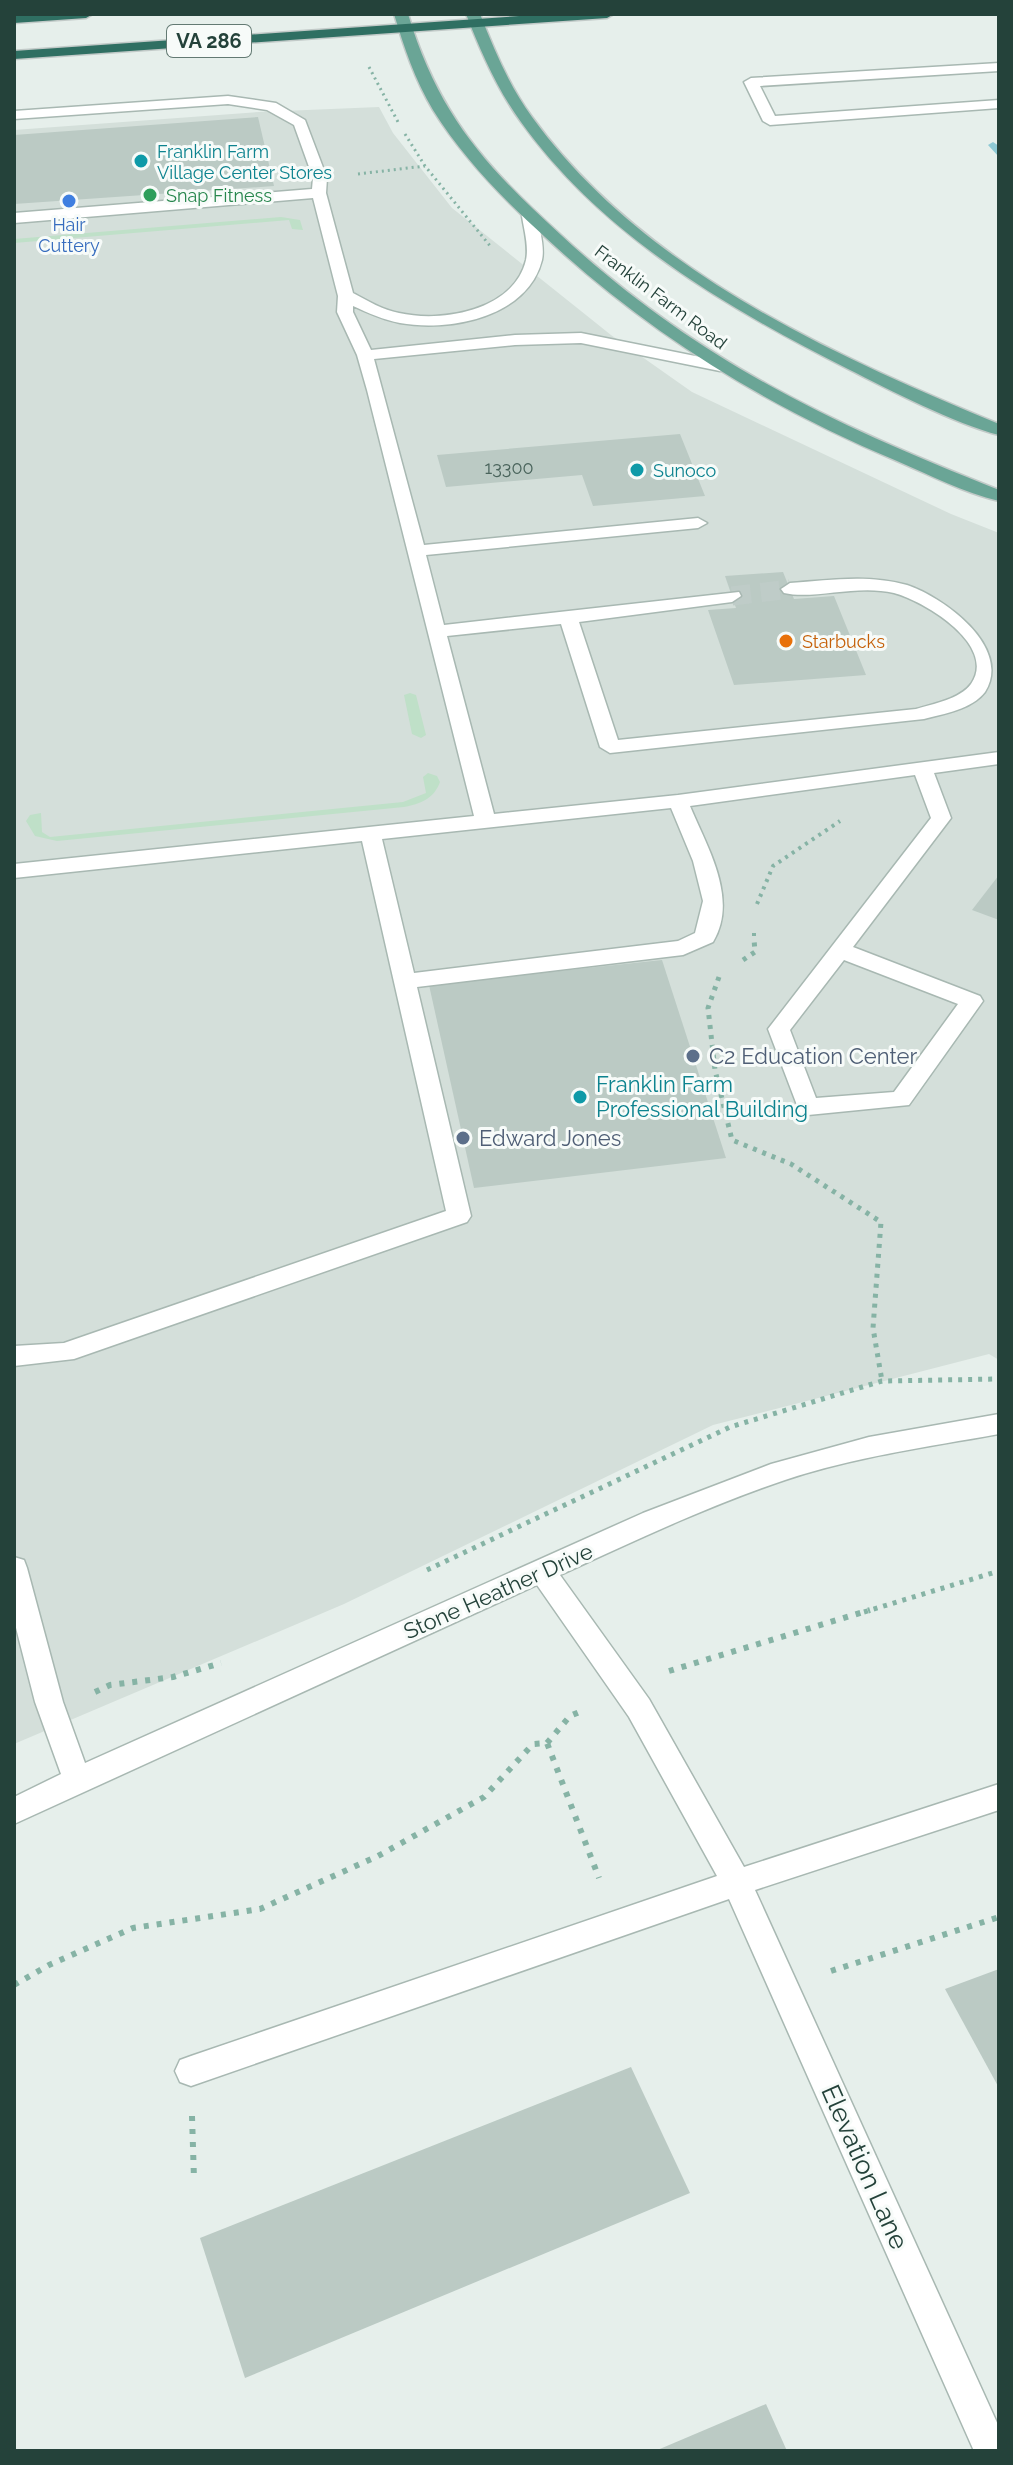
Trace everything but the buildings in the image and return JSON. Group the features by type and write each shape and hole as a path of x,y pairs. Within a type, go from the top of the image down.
{"highway":[{"path":"14,19 86,14"},
{"name":"VA 286","path":"14,55 403,21 607,14"}],"main road":[{"name":"Franklin Farm Road","path":"474,18 514,102 529,124 623,222 679,264 827,353 923,399 999,430"},
{"name":"Franklin Farm Road","path":"403,21 418,71 440,114 483,167 579,261 647,316 720,366 791,405 901,457 999,496"}],"street":[{"path":"990,90 999,67"},
{"path":"751,82 990,90 770,121 751,82"},
{"path":"14,115 228,100 271,106 300,123 346,296 345,312 365,355 485,820"},
{"path":"14,218 319,186"},
{"path":"346,296 381,314 433,321 470,316 500,304 521,284 534,259 530,216"},
{"path":"365,355 515,340 581,338 720,366"},
{"path":"417,551 698,523"},
{"path":"568,618 610,747 917,715 954,704 979,688 990,672 989,654 980,638 951,611 926,598 868,583 790,589"},
{"path":"438,631 568,618 732,596"},
{"path":"14,871 678,801 999,758"},
{"path":"839,950 972,1001 901,1099 808,1107 779,1029 839,950 941,818 923,770"},
{"path":"406,981 683,948 705,937 714,901 703,861 678,801"},
{"path":"14,1356 65,1352 459,1216 370,832"},
{"name":"Stone Heather Drive","path":"14,1811 652,1521 780,1471 869,1447 999,1424"},
{"path":"14,1568 49,1702 77,1780"},
{"name":"Elevation Lane","path":"543,1572 629,1693 737,1883 992,2451"},
{"path":"191,2071 737,1883 999,1797"}],"path":[{"path":"319,186 425,166"},
{"path":"753,913 773,866 849,815"},
{"path":"731,967 755,952 754,926"},
{"path":"719,974 708,1008 715,1070 732,1140 753,1146 799,1168 881,1222 873,1328 882,1381"},
{"path":"14,1985 49,1965 133,1928 260,1909 378,1856 484,1797 533,1744 547,1743 570,1716 629,1693 669,1671 999,1571"},
{"path":"547,1743 599,1878"},
{"path":"831,1971 999,1917"},
{"path":"191,2071 194,2179"}],"shaded area":[{"path":"379,107 393,133 452,208 611,335 692,392 951,514 999,533 999,1360 989,1354 713,1425 344,1604 14,1744 14,130 259,112"}],"green space":[{"path":"281,217 300,220 303,230 292,229 289,220 14,243 14,239"},
{"path":"404,695 416,695 426,735 421,738 412,734"},
{"path":"428,773 437,776 440,782 434,793 421,802 404,807 57,841 35,836 26,821 30,815 41,813 42,832 50,837 403,802 426,793 423,777"}],"waterway":[{"path":"993,145 999,154"}],"tunnel":[{"path":"732,596 790,589"}],"place":[{"name":"Franklin Farm Village Center Stores","path":"141,161"},
{"name":"Snap Fitness","path":"150,195"},
{"name":"Hair Cuttery","path":"69,201"},
{"name":"Sunoco","path":"637,470"},
{"name":"Starbucks","path":"786,641"},
{"name":"C2 Education Center","path":"693,1056"},
{"name":"Franklin Farm Professional Building","path":"580,1097"},
{"name":"Edward Jones","path":"463,1138"}]}
